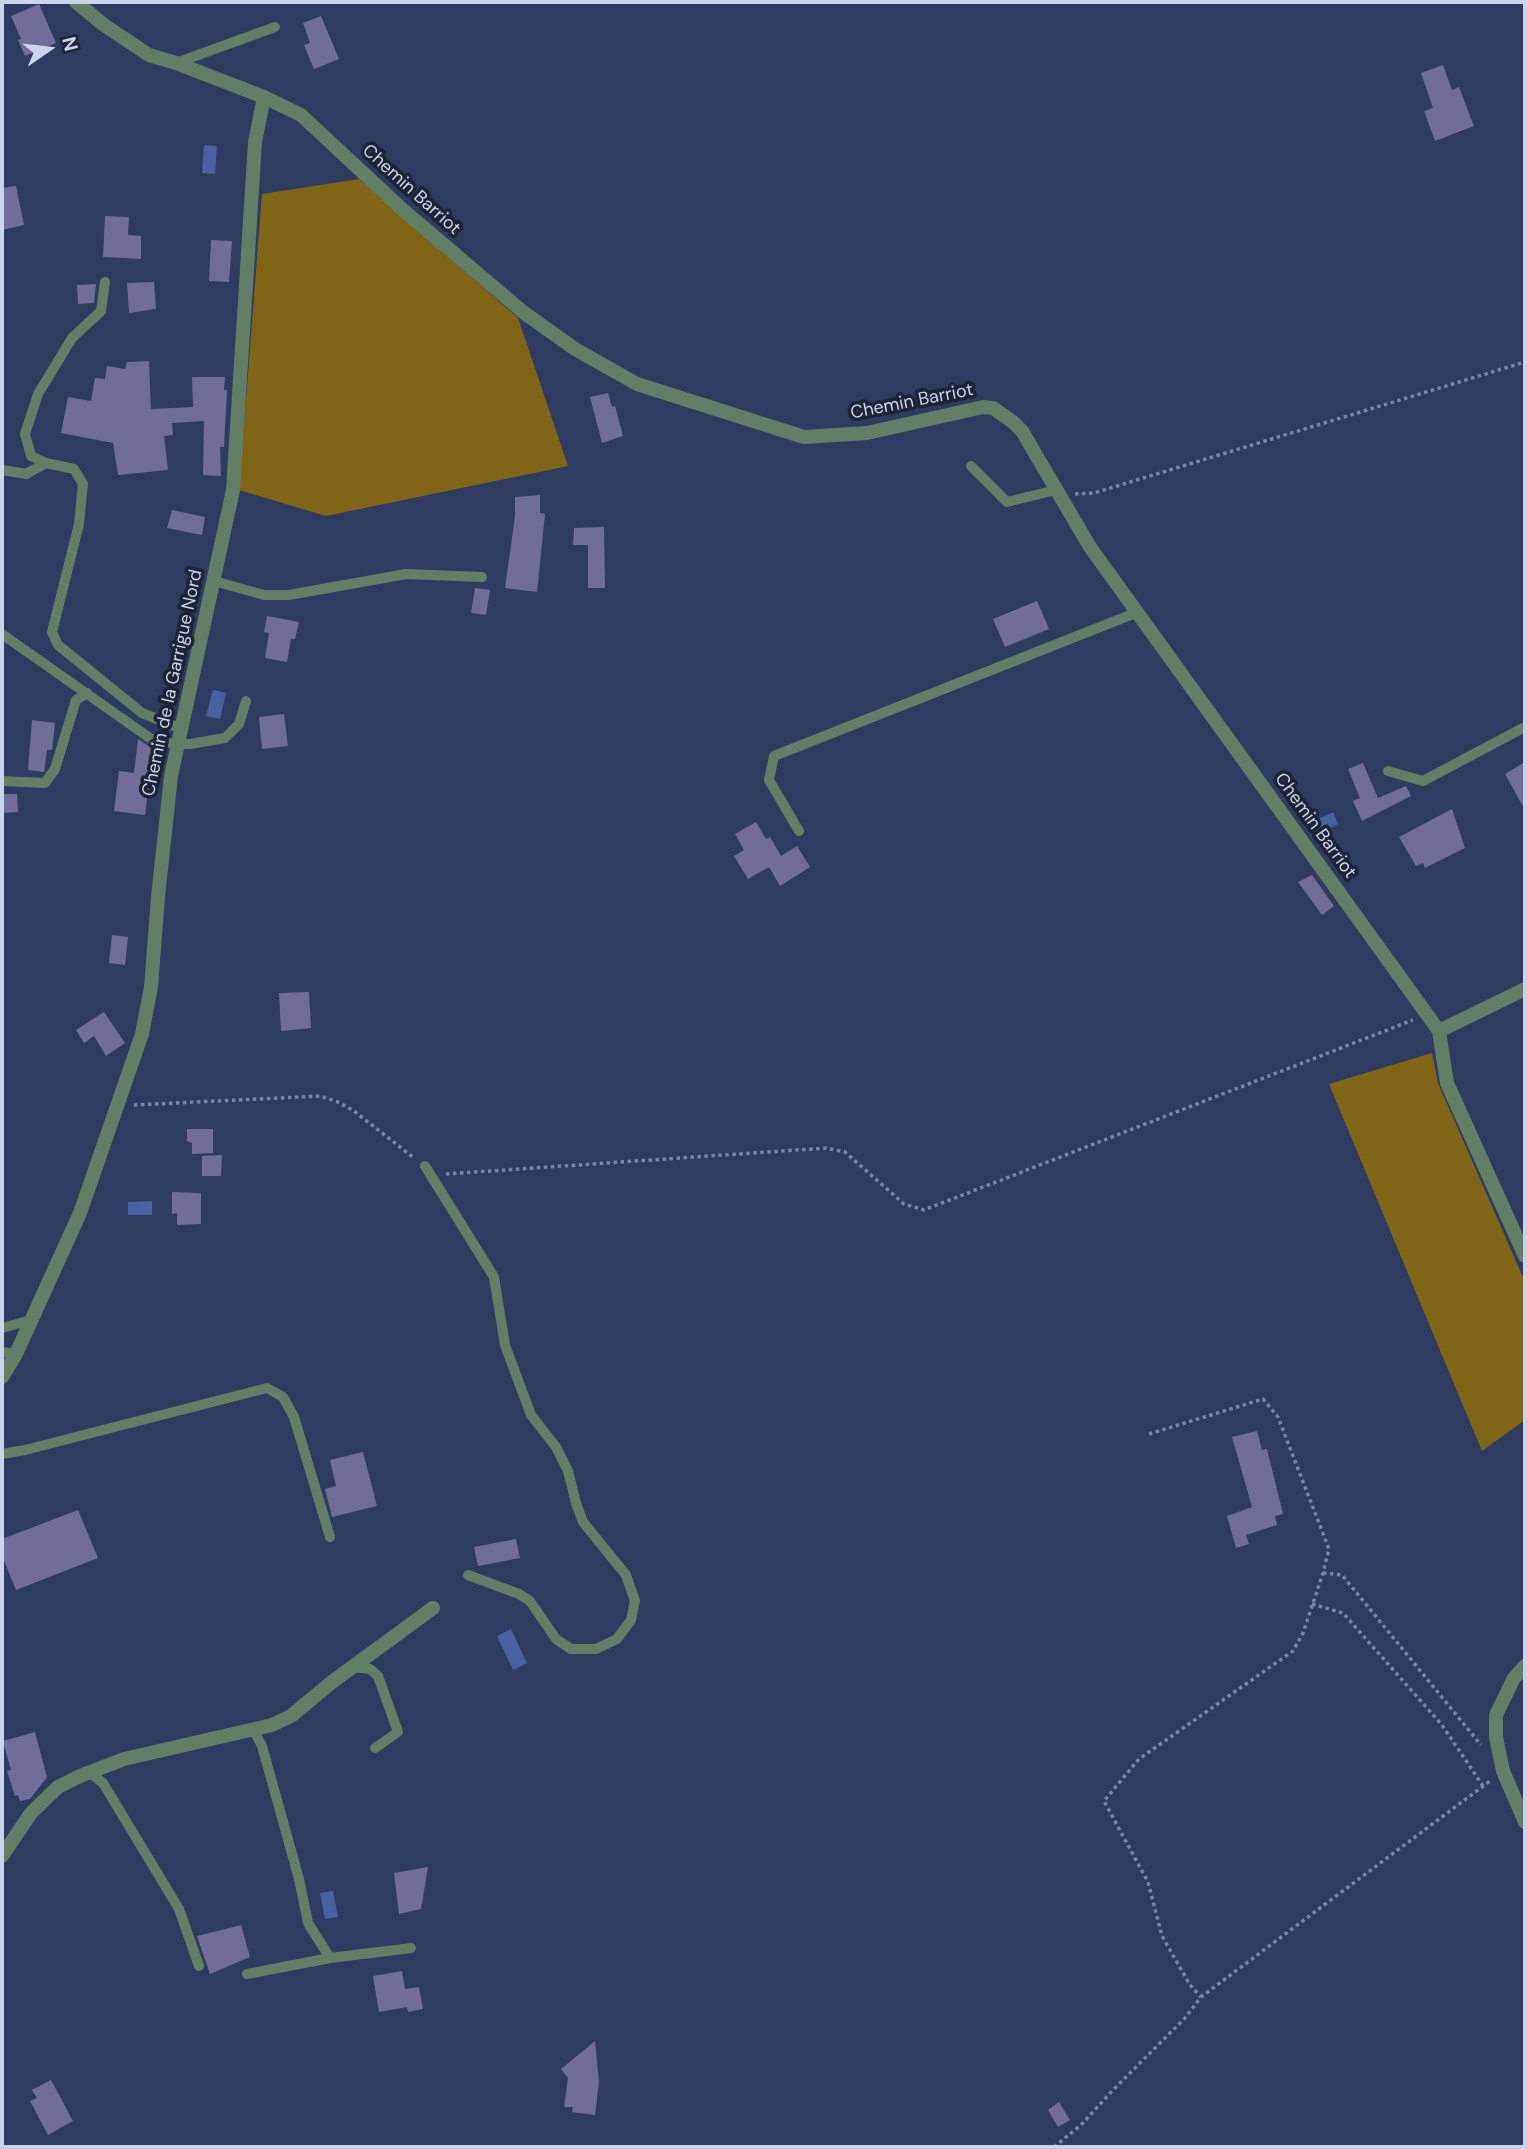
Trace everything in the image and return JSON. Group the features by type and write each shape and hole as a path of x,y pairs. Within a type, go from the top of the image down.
{"street":[{"name":"Chemin Barriot","path":"76,2 104,25 149,55 176,62 264,97 301,115 402,209 523,312 575,349 637,384 804,437 867,433 983,407 993,408 1013,422 1022,431 1090,547 1439,1031"},
{"name":"Chemin de la Garrigue Nord","path":"2,1377 9,1353 32,1320 80,1213 142,1034 152,987 171,776 233,490 255,142 264,97"},
{"path":"1525,989 1439,1031 1447,1083 1525,1256"},
{"path":"2,1856 31,1813 58,1787 124,1759 272,1726 291,1716 433,1608"},
{"path":"1525,1666 1514,1678 1496,1715 1503,1771 1525,1822"}],"lane":[{"path":"176,62 275,27"},
{"path":"105,282 101,311 72,338 38,394 25,434 31,456 46,463 74,469 83,484 79,524 52,632 58,645 142,713 180,728"},
{"path":"2,470 26,474 46,463"},
{"path":"971,466 1007,502 1056,490"},
{"path":"214,581 264,595 289,594 406,574 482,577"},
{"path":"799,831 769,780 774,756 1138,612"},
{"path":"2,634 154,741 177,744 225,738 239,723 246,701"},
{"path":"2,782 45,782 55,769 76,700 87,693"},
{"path":"1388,771 1423,781 1525,727"},
{"path":"425,1166 494,1277 505,1345 531,1415 556,1447 568,1471 583,1522 626,1575 635,1601 631,1620 617,1639 596,1649 571,1649 556,1639 530,1601 519,1594 468,1575"},
{"path":"2,1328 32,1320"},
{"path":"2,1454 267,1388 283,1397 294,1417 330,1537"},
{"path":"353,1667 370,1669 378,1676 398,1732 375,1748"},
{"path":"253,1729 262,1746 299,1879 308,1923 330,1958"},
{"path":"89,1772 103,1783 179,1909 199,1966"},
{"path":"247,1974 330,1958 411,1948"}],"path":[{"path":"1056,490 1075,494 1094,493 1525,362"},
{"path":"120,1098 130,1105 320,1096 354,1111 425,1166 449,1175 827,1148 845,1152 904,1204 924,1210 1427,1014"},
{"path":"1149,1434 1263,1399 1278,1417 1329,1549 1303,1633 1293,1651 1139,1759 1104,1801 1148,1882 1163,1936 1190,1985 1201,1997"},
{"path":"1323,1573 1342,1575 1484,1749 1499,1751"},
{"path":"1312,1604 1343,1614 1442,1725 1483,1786"},
{"path":"1054,2147 1082,2125 1185,2018 1201,1997 1503,1771"}],"shaded area":[{"path":"359,179 518,318 568,466 326,516 239,490 262,194"},
{"path":"1432,1053 1438,1083 1525,1282 1525,1420 1482,1451 1329,1084"}],"water":[{"path":"204,145 217,146 215,174 202,173"},
{"path":"213,690 226,693 220,719 206,716"},
{"path":"1333,812 1338,824 1315,836 1310,823"},
{"path":"152,1201 152,1215 128,1215 128,1202"},
{"path":"511,1629 527,1663 513,1670 497,1636"},
{"path":"333,1891 338,1917 325,1919 320,1893"}],"building":[{"path":"39,4 56,43 25,56 11,16"},
{"path":"321,16 339,59 314,69 304,45 310,43 303,23"},
{"path":"1443,65 1452,90 1459,87 1474,126 1435,141 1424,111 1433,108 1421,73"},
{"path":"16,186 24,225 2,230 2,188"},
{"path":"105,216 129,217 128,235 141,236 141,259 103,257"},
{"path":"211,240 232,241 229,282 209,281"},
{"path":"154,282 156,309 129,313 127,283"},
{"path":"96,284 94,303 78,304 77,285"},
{"path":"149,361 151,409 193,407 192,377 225,377 224,390 227,390 224,447 220,447 221,476 203,475 204,421 172,423 173,435 164,436 168,470 118,475 113,443 61,433 68,397 91,401 95,378 105,379 107,366 125,369 127,362"},
{"path":"608,393 612,407 615,406 623,436 602,443 590,397"},
{"path":"540,495 540,513 545,514 537,592 505,588 515,497"},
{"path":"172,510 205,517 202,535 167,528"},
{"path":"604,527 605,588 588,588 588,545 573,545 574,528"},
{"path":"475,588 490,590 486,615 471,613"},
{"path":"1037,601 1049,629 1005,647 993,619"},
{"path":"267,616 299,622 295,639 291,639 287,662 265,658 269,633 264,632"},
{"path":"284,714 288,746 262,749 259,717"},
{"path":"32,720 55,723 52,750 47,750 44,772 28,770"},
{"path":"138,739 153,749 145,815 114,811 119,771 134,773"},
{"path":"1525,762 1525,810 1505,774"},
{"path":"1363,763 1378,798 1406,786 1411,796 1362,821 1353,801 1360,798 1348,769"},
{"path":"2,794 17,794 18,812 2,813"},
{"path":"1452,809 1465,848 1425,868 1423,863 1416,866 1399,837"},
{"path":"756,822 766,839 770,837 781,856 797,846 810,867 780,886 769,867 748,879 734,856 744,850 735,834"},
{"path":"1312,875 1334,906 1322,915 1298,882"},
{"path":"112,935 128,937 125,965 109,963"},
{"path":"309,992 311,1028 281,1031 279,993"},
{"path":"104,1012 125,1043 106,1056 94,1036 84,1043 76,1030"},
{"path":"187,1129 213,1129 213,1153 192,1154 192,1143 187,1141"},
{"path":"222,1155 221,1176 202,1176 202,1156"},
{"path":"172,1192 201,1193 201,1224 177,1225 177,1213 172,1214"},
{"path":"1257,1431 1262,1450 1267,1449 1283,1514 1275,1516 1277,1525 1246,1535 1249,1544 1236,1548 1227,1516 1252,1507 1232,1437"},
{"path":"363,1452 377,1506 332,1517 325,1489 336,1486 330,1460"},
{"path":"78,1510 98,1558 16,1590 2,1556 2,1539"},
{"path":"516,1539 520,1558 478,1566 474,1547"},
{"path":"35,1732 47,1777 30,1799 20,1801 18,1795 15,1796 7,1771 11,1770 3,1741"},
{"path":"428,1867 421,1909 399,1914 394,1873"},
{"path":"241,1925 250,1957 210,1974 197,1936"},
{"path":"402,1971 405,1989 419,1987 423,2009 408,2012 407,2007 379,2012 373,1976"},
{"path":"595,2041 599,2082 595,2115 572,2112 573,2107 564,2107 568,2078 561,2069"},
{"path":"51,2080 73,2121 48,2135 30,2101 37,2098 32,2090"},
{"path":"1059,2102 1070,2120 1058,2127 1048,2110"}]}
